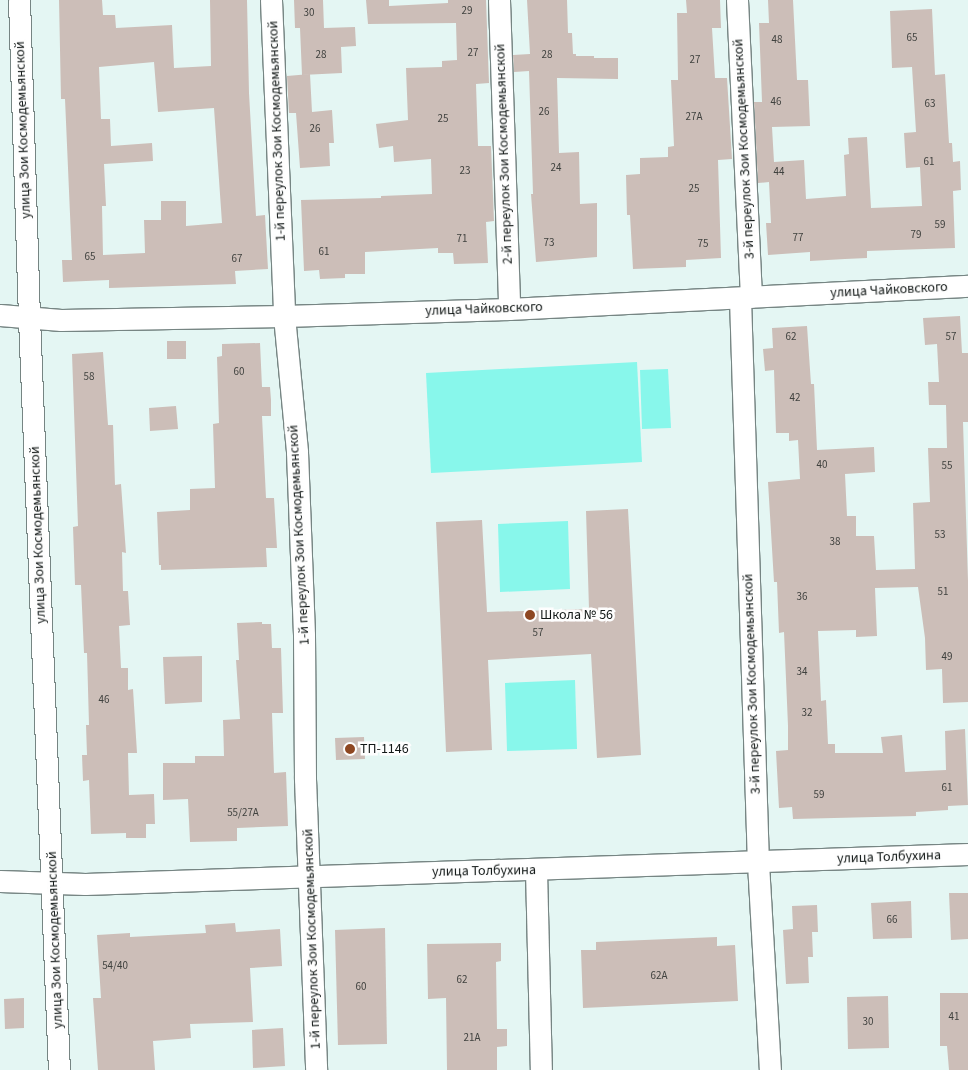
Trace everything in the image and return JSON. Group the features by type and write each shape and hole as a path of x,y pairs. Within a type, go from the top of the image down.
{"street":[{"name":"улица Зои Космодемьянской","path":"19,0 29,318 59,1070"},
{"name":"1-й переулок Зои Космодемьянской","path":"271,0 284,316 297,452 304,635 305,780 316,1070"},
{"name":"2-й переулок Зои Космодемьянской","path":"499,0 509,308"},
{"name":"3-й переулок Зои Космодемьянской","path":"737,0 758,863 770,1070"},
{"name":"улица Чайковского","path":"0,315 61,320 284,316 745,298 968,286"},
{"name":"улица Толбухина","path":"0,881 52,885 758,863 968,854"},
{"path":"536,870 541,1070"}],"shaded area":[{"path":"637,362 642,462 431,473 426,373"},
{"path":"668,369 671,428 642,429 640,370"},
{"path":"568,521 570,589 500,592 498,524"},
{"path":"575,680 577,749 507,751 505,683"}],"building":[{"path":"59,0 102,0 103,15 115,15 116,28 172,25 174,68 211,66 210,0 247,0 249,93 256,216 265,215 268,269 235,271 236,284 109,288 109,280 63,282 62,260 72,260 65,99 61,99","holes":["154,62 158,112 214,108 222,223 186,226 186,201 161,201 161,220 144,220 145,253 103,255 102,206 106,206 104,164 153,161 152,143 111,146 110,119 101,119 99,67"]},
{"path":"294,0 323,0 324,28 355,27 356,46 341,47 342,73 302,75 300,28 295,28"},
{"path":"366,0 389,0 389,6 448,3 448,0 486,0 489,83 476,84 478,146 491,146 494,221 486,222 488,263 454,264 453,253 438,253 438,248 365,252 365,274 345,274 345,278 320,279 319,270 304,271 301,200 381,198 381,196 432,194 431,159 394,162 393,146 379,148 376,124 408,120 406,68 442,67 442,61 457,60 456,23 368,24"},
{"path":"527,0 567,0 568,33 572,33 573,54 576,54 576,56 594,56 594,58 618,58 618,79 557,78 559,153 579,152 580,204 597,203 597,257 536,262 531,194 533,194 529,71 514,72 513,55 530,54"},
{"path":"686,0 720,0 721,28 712,28 715,78 727,78 732,159 718,160 721,258 686,260 686,267 633,269 630,215 627,215 626,175 640,174 640,158 668,157 668,147 674,146 671,80 678,80 677,13 687,13"},
{"path":"768,0 793,0 797,80 808,80 810,126 772,127 774,162 804,160 806,199 846,196 844,155 849,154 848,138 867,137 871,208 922,206 920,167 906,168 904,133 916,132 912,67 892,68 890,11 932,9 935,75 945,74 949,143 952,143 953,162 960,161 961,190 953,191 955,248 867,251 867,258 810,261 810,252 768,255 766,223 771,223 769,182 758,183 754,102 762,102 759,23 769,23"},
{"path":"310,74 312,112 332,110 334,143 329,143 330,166 300,168 296,113 289,113 287,76"},
{"path":"960,316 962,353 968,353 968,422 963,422 968,581 968,702 943,703 942,669 926,670 925,638 918,587 875,588 877,636 856,637 856,630 818,631 821,701 826,700 828,744 835,744 835,753 883,753 881,737 902,735 905,772 946,770 945,731 965,729 968,805 948,806 948,810 916,812 916,816 793,819 792,807 779,808 776,751 788,750 788,726 784,632 779,633 777,582 774,582 768,482 800,479 798,440 789,441 789,433 776,433 774,370 765,371 763,349 773,348 772,328 807,326 811,384 814,384 817,450 874,447 875,472 845,474 847,516 856,516 856,536 874,536 876,570 915,569 913,503 930,502 928,448 947,448 946,405 929,405 928,382 939,382 937,344 925,345 923,318"},
{"path":"167,341 186,341 186,359 167,359"},
{"path":"260,343 262,387 270,387 271,400 271,416 262,416 266,498 274,498 277,548 266,548 267,567 161,570 161,565 159,565 157,512 190,510 190,489 215,488 213,424 219,423 217,357 222,356 222,344"},
{"path":"103,352 108,425 113,425 115,485 121,484 126,553 122,552 123,591 128,591 130,625 119,626 121,668 128,668 128,690 133,689 137,753 128,753 129,795 154,794 155,824 146,824 146,838 126,838 126,833 91,834 89,780 83,781 82,755 87,755 86,725 89,725 87,653 84,653 81,585 75,585 73,527 78,526 72,354"},
{"path":"176,406 178,429 150,431 149,408"},
{"path":"628,509 641,755 597,758 591,654 488,660 492,750 446,752 436,522 482,520 487,612 589,609 586,511"},
{"path":"262,622 262,624 271,624 272,648 281,648 283,713 272,713 274,773 286,772 288,826 237,828 237,841 190,842 188,799 163,800 163,763 195,763 195,756 224,756 223,720 240,719 236,660 239,660 237,623"},
{"path":"202,656 202,702 165,704 163,657"},
{"name":"ТП-1146","path":"364,737 365,759 336,760 335,738"},
{"path":"949,893 968,893 968,939 951,940"},
{"path":"911,901 912,938 873,939 871,903"},
{"path":"817,905 818,932 812,932 813,957 808,957 809,983 786,984 783,930 793,929 792,906"},
{"path":"235,923 236,932 280,929 282,966 250,968 253,1022 190,1024 191,1038 153,1041 155,1070 98,1070 93,998 101,998 97,935 130,933 130,937 206,933 205,925"},
{"path":"385,928 387,1044 338,1045 335,930"},
{"path":"717,937 717,946 735,945 738,1001 583,1008 581,950 596,950 596,942"},
{"path":"501,943 501,961 496,962 497,1029 507,1029 507,1046 497,1047 497,1070 447,1070 446,998 428,999 427,944"},
{"path":"940,993 968,993 968,1070 949,1070 947,1046 940,1046"},
{"path":"888,996 889,1048 848,1049 847,997"},
{"path":"24,998 24,1028 5,1029 4,999"},
{"path":"283,1028 285,1066 253,1068 252,1030"}],"place":[{"name":"Школа № 56","path":"530,615"},
{"name":"ТП-1146","path":"350,749"}]}
